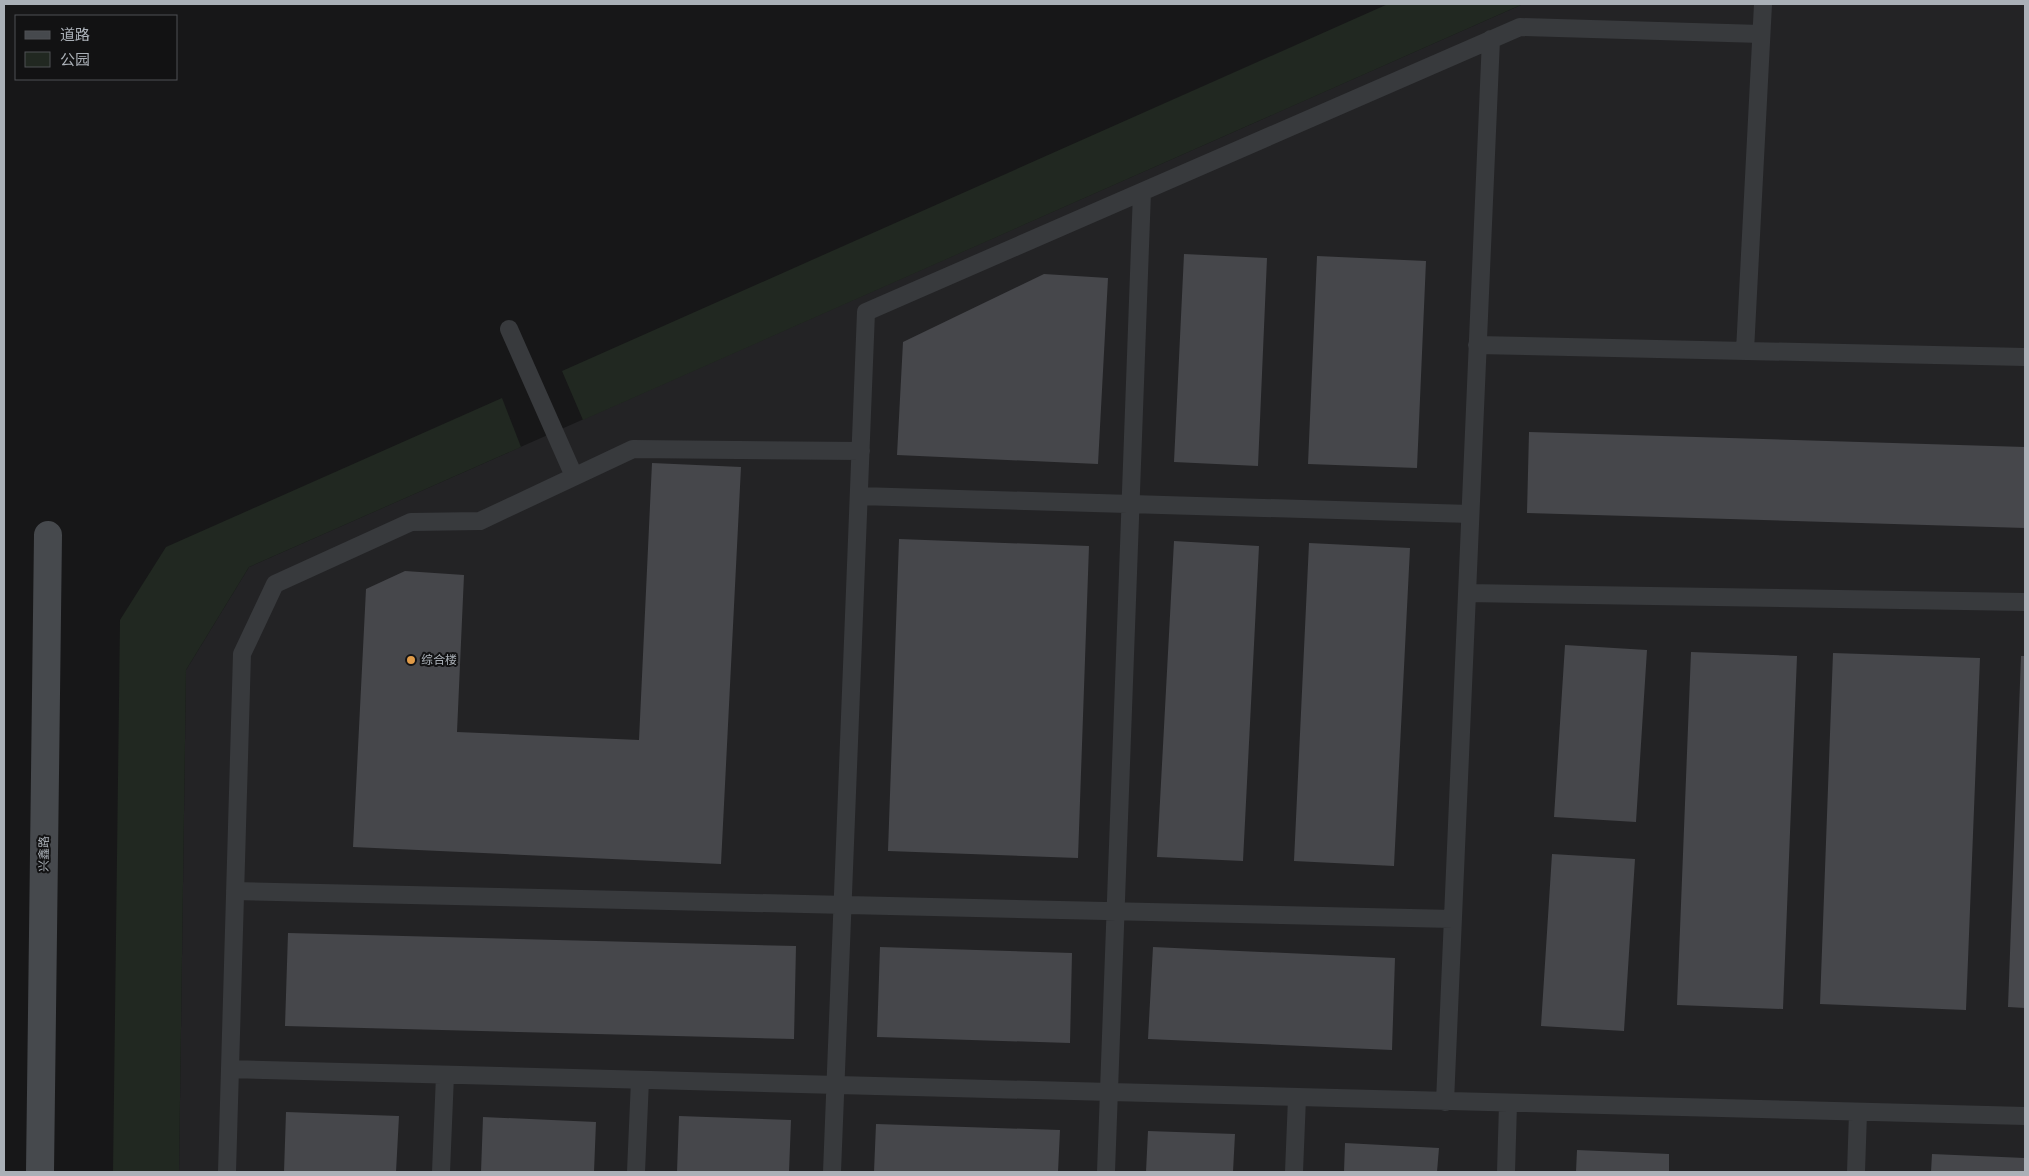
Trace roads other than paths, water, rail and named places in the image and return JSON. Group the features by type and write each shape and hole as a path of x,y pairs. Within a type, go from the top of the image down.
{"main road":[{"name":"兴鑫路","path":"40,1172 48,536"}],"lane":[{"path":"1746,351 1763,4"},
{"path":"832,1172 866,312 1520,27 1761,34"},
{"path":"1445,1102 1491,39"},
{"path":"1106,1172 1142,192"},
{"path":"509,330 574,476"},
{"path":"1478,345 2025,357"},
{"path":"227,1172 242,654 274,584 411,522 480,521 633,449 860,451"},
{"path":"859,496 1470,514"},
{"path":"1467,594 2025,602"},
{"path":"234,891 1453,919"},
{"path":"230,1069 1508,1104 2025,1116"},
{"path":"441,1172 445,1075"},
{"path":"636,1172 640,1080"},
{"path":"1294,1172 1297,1098"},
{"path":"1506,1172 1508,1104"},
{"path":"1856,1172 1858,1113"}],"place":[{"name":"综合楼","path":"411,660"}]}
